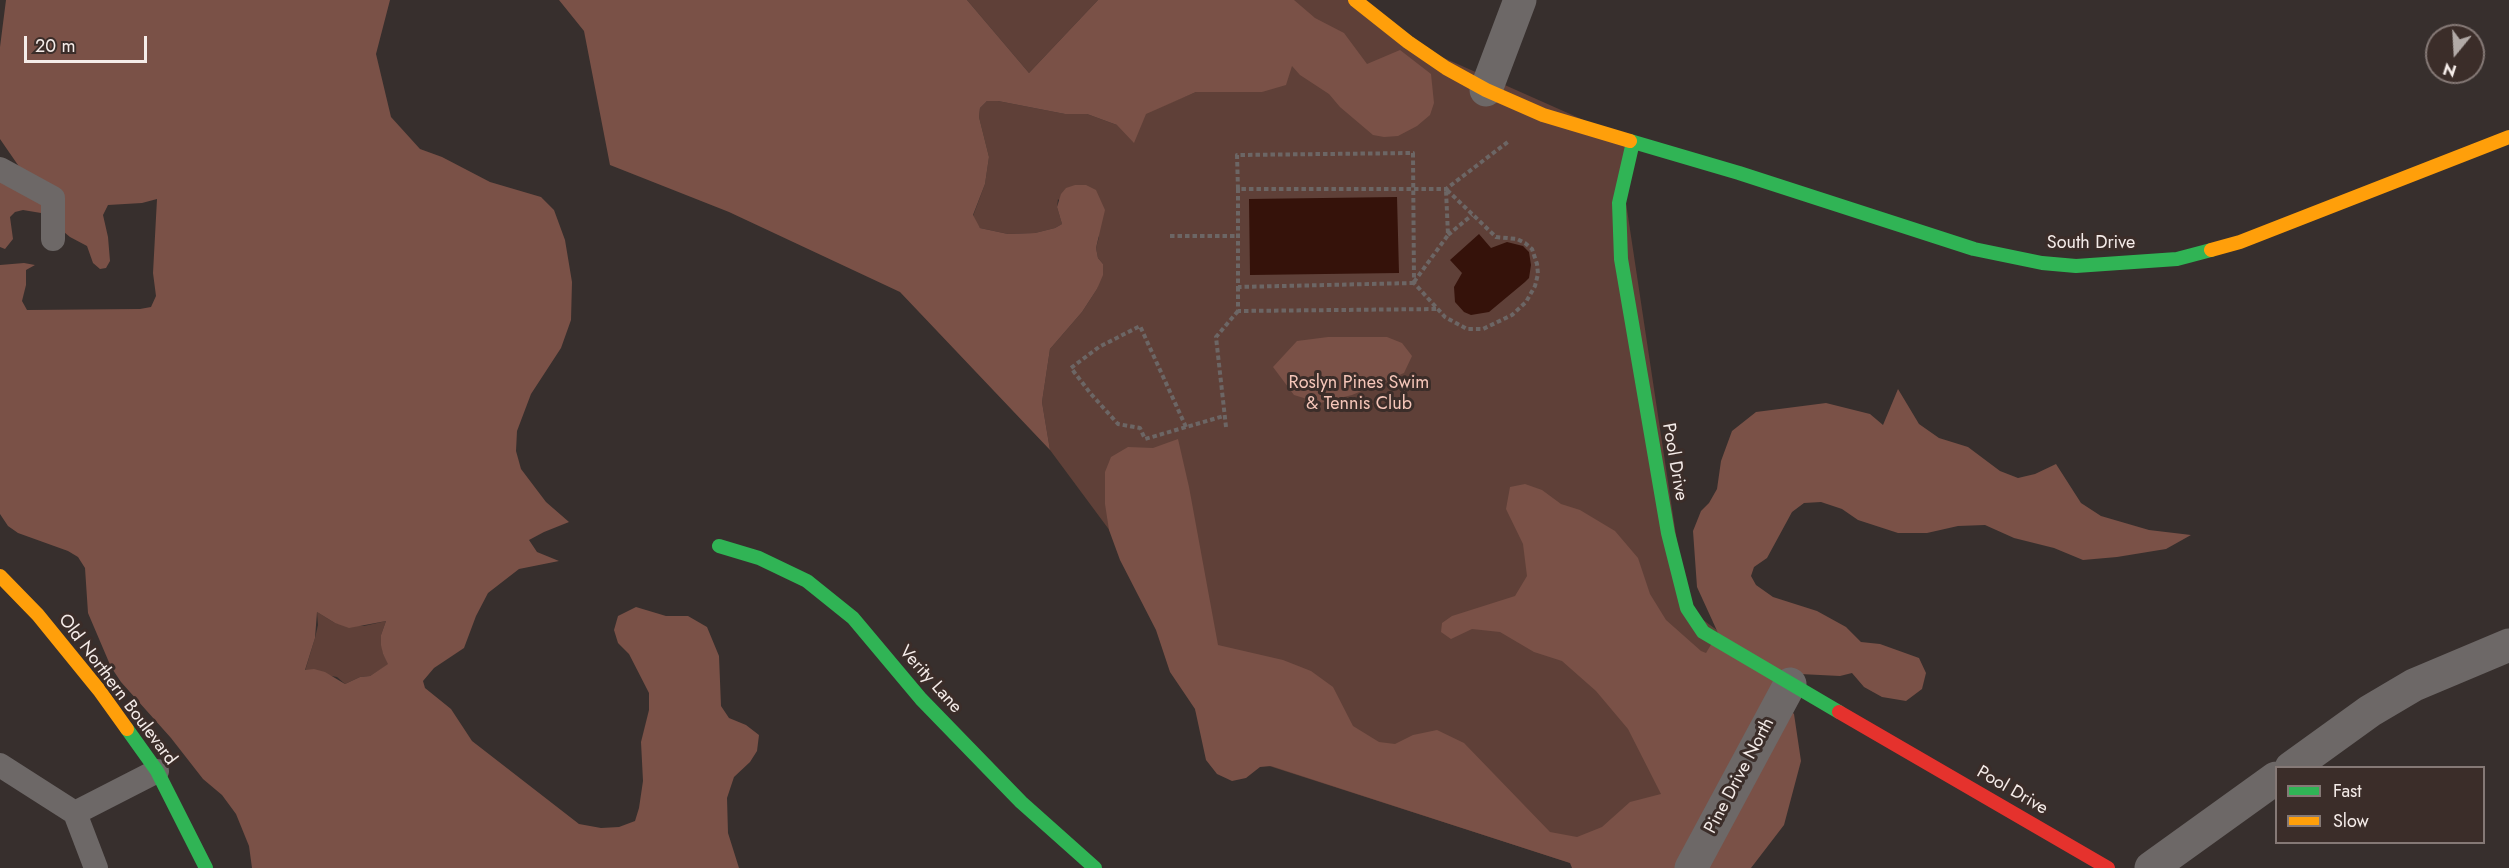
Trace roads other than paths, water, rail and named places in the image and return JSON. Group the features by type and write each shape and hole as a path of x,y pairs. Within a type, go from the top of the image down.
{"street":[{"path":"1355,0 1408,42 1446,68 1486,90 1543,115 1633,142"},
{"path":"1486,90 1520,0"},
{"name":"South Drive","path":"1633,142 1974,249 2042,263 2076,266 2177,259 2240,242 2509,137"},
{"name":"Pool Drive","path":"1633,142 1619,203 1621,259 1668,533 1687,608 1703,632 2108,868"},
{"name":"Verity Lane","path":"719,546 759,558 807,581 853,618 921,699 1021,802 1095,868"},
{"name":"Old Northern Boulevard","path":"0,576 38,615 99,690 157,771 206,868"},
{"path":"2294,766 2370,711 2414,685 2509,645"},
{"name":"Pine Drive North","path":"1691,868 1790,684"},
{"path":"2151,868 2275,779"}],"lane":[{"path":"0,169 52,198 53,239"},
{"path":"0,765 75,813 96,868"},
{"path":"75,813 157,771"}],"park label":[{"name":"Roslyn Pines Swim & Tennis Club","path":"1359,394"}]}
